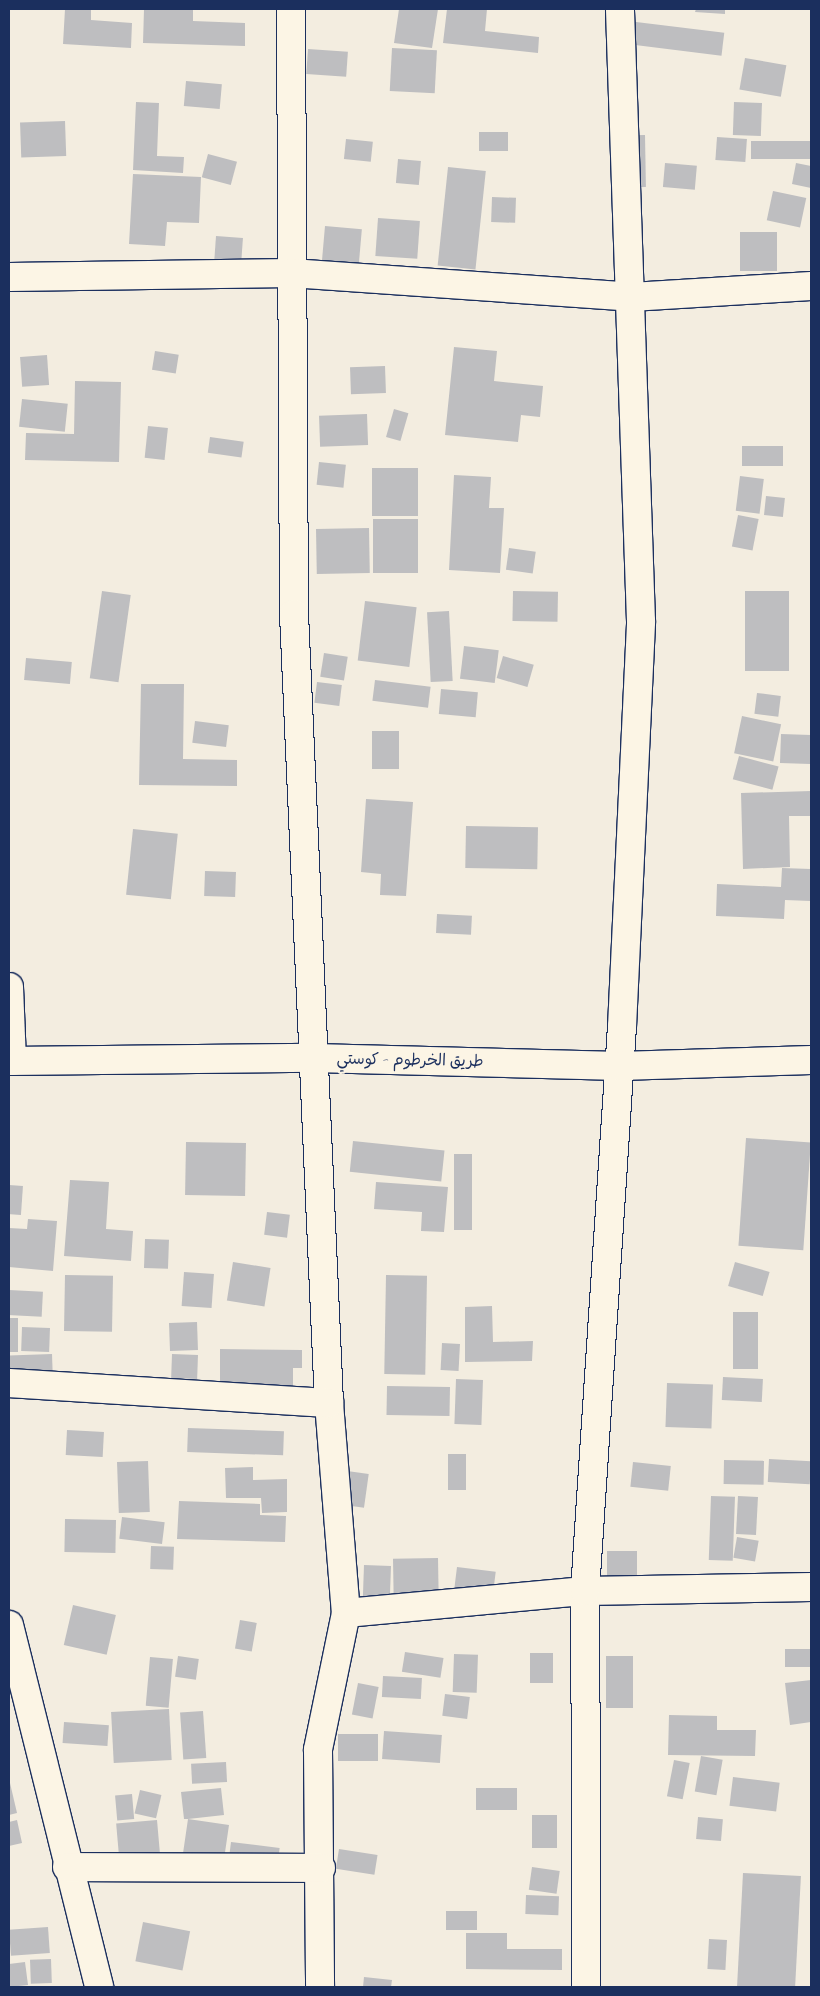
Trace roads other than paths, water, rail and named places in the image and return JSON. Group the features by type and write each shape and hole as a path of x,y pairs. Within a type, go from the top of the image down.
{"main road":[{"path":"291,9 294,614 329,1403 346,1613 318,1750 321,1868 320,1987"},
{"path":"586,1987 585,1592 620,1066 641,621 620,9"},
{"path":"9,277 291,273 630,297 811,286"},
{"path":"9,986 10,1061"},
{"name":"طريق الخرطوم - كوستي","path":"10,1061 314,1058 620,1066 811,1060"},
{"path":"9,1383 329,1403"},
{"path":"346,1613 585,1592 811,1587"},
{"path":"9,1625 16,1682 99,1987"},
{"path":"67,1867 321,1868"}]}
